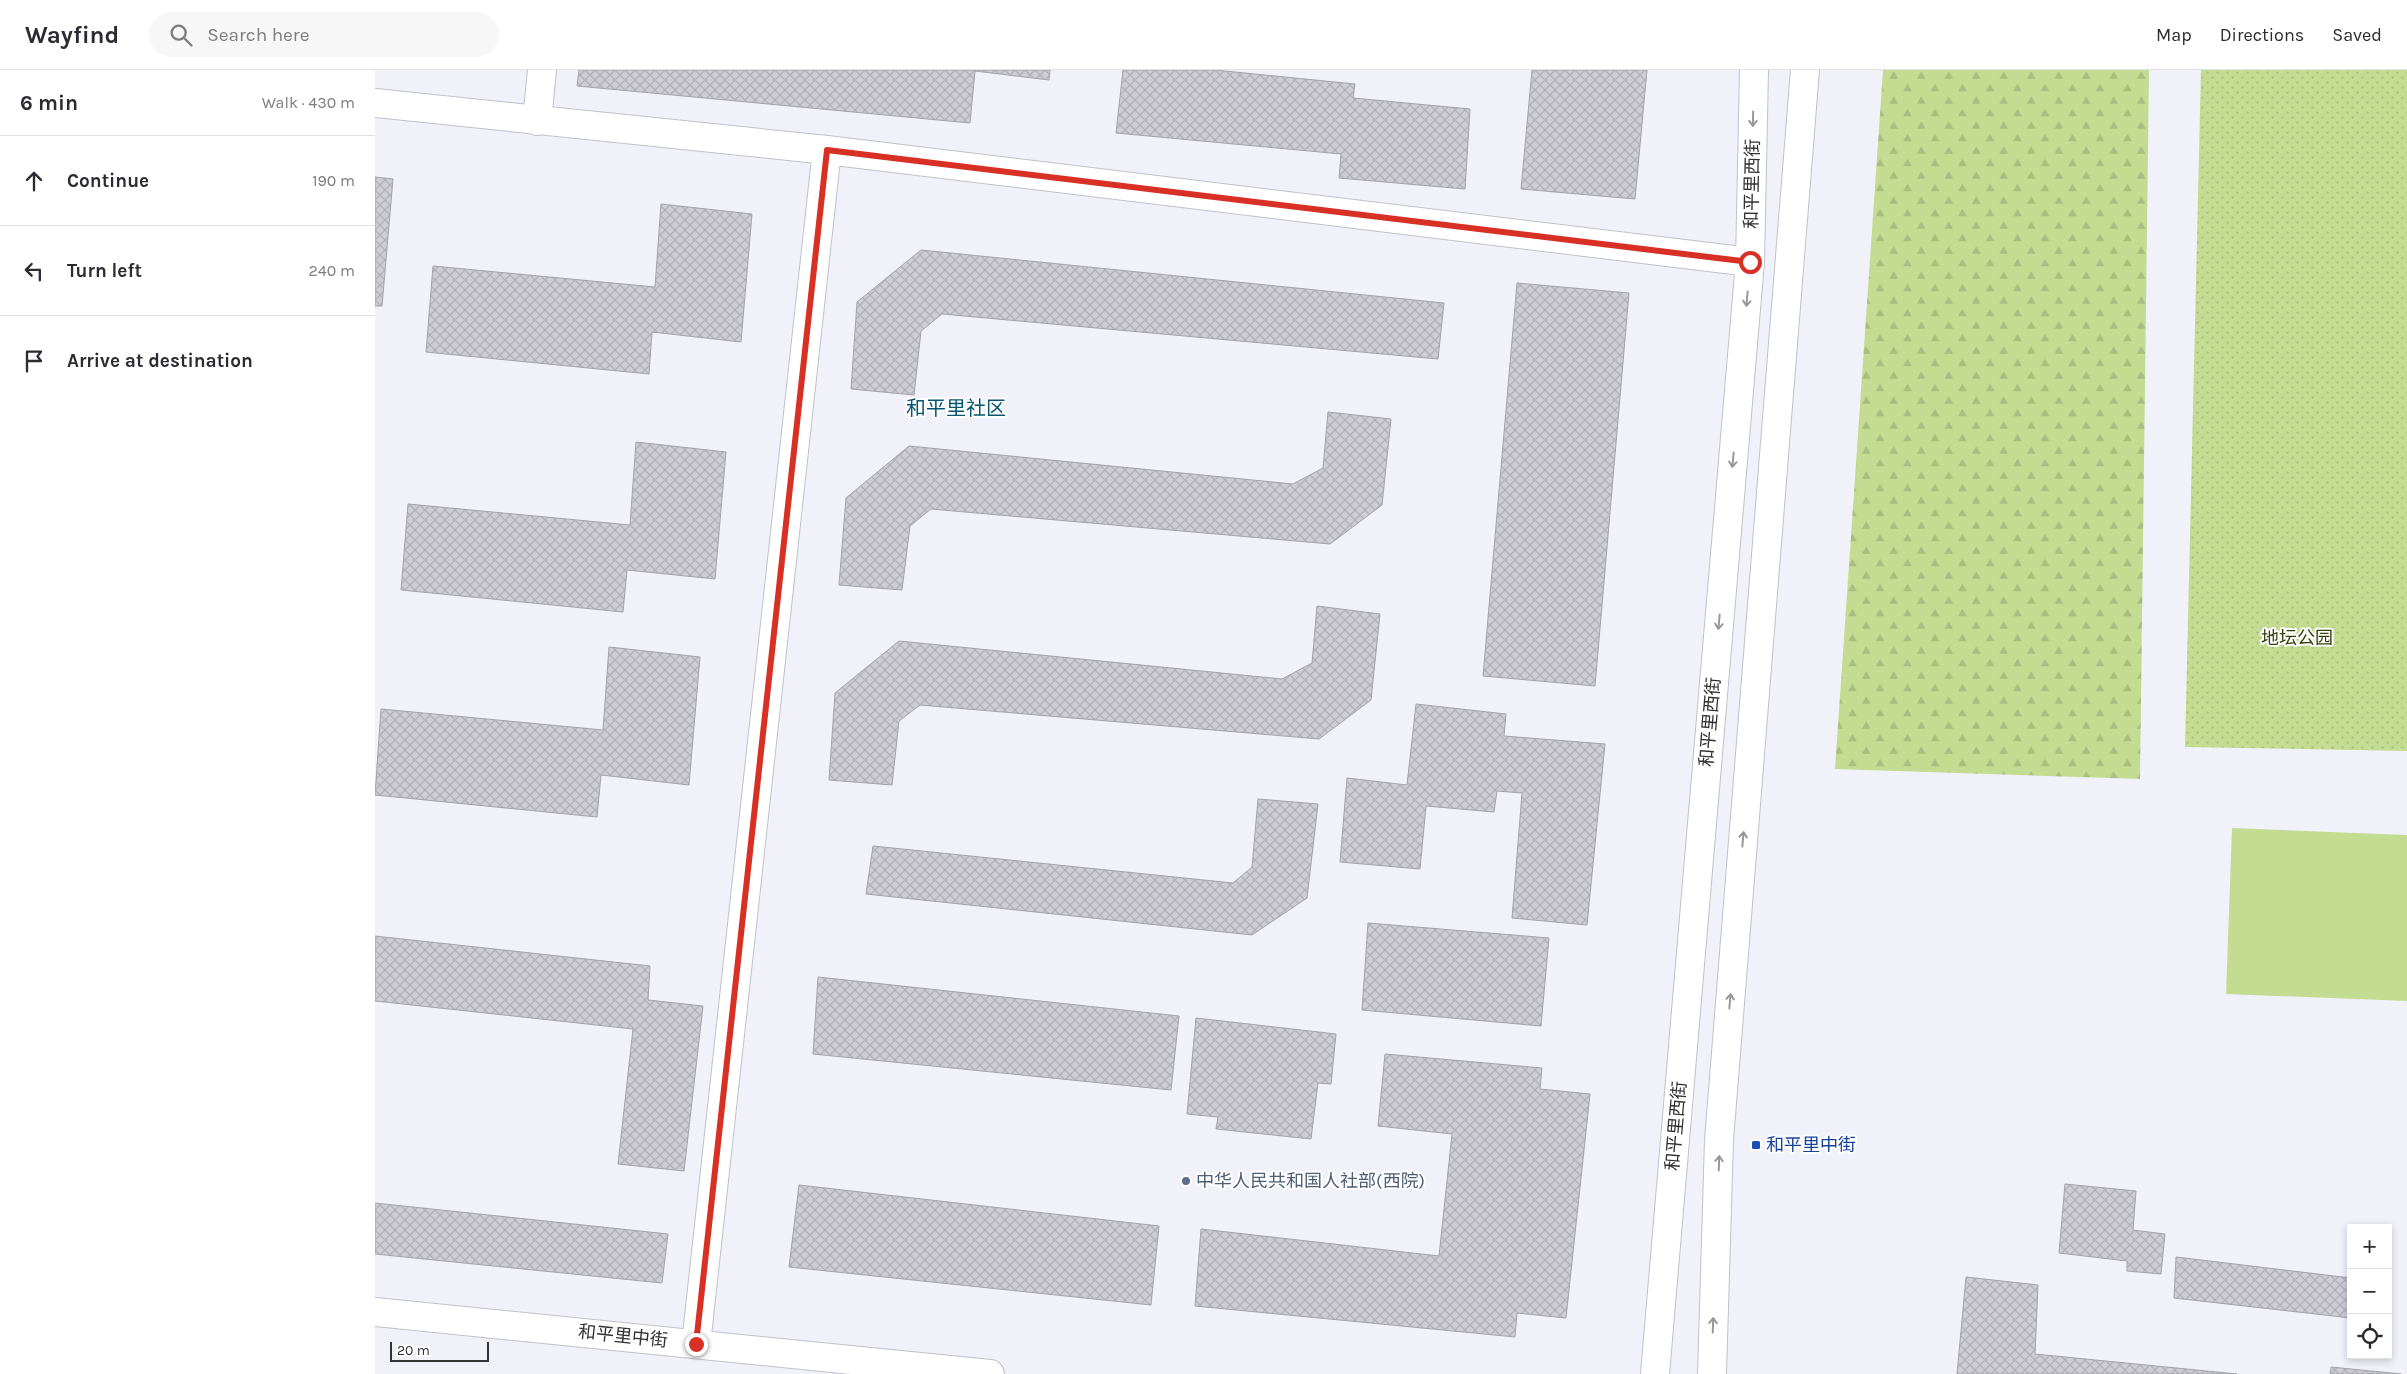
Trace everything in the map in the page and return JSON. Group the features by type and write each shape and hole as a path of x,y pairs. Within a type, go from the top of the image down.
{"street":[{"path":"537,121 542,70"},
{"name":"和平里西街","path":"1655,1374 1750,262 1754,70"},
{"path":"1712,1374 1719,1140 1805,70"},
{"path":"375,103 827,150 1750,262"},
{"path":"696,1344 827,150"},
{"name":"和平里中街","path":"375,1312 990,1374"}],"green space":[{"path":"1883,70 2149,70 2140,779 1835,769"},
{"name":"地坛公园","path":"2201,70 2407,70 2407,751 2185,747"},
{"path":"2232,828 2407,835 2407,1001 2226,994"}],"building":[{"path":"579,70 1050,70 1049,80 975,71 970,123 577,86"},
{"path":"1123,70 1215,70 1355,84 1353,98 1470,109 1465,189 1339,178 1341,154 1116,133"},
{"path":"1532,70 1647,70 1635,199 1521,189"},
{"path":"375,177 393,179 382,306 375,306"},
{"path":"661,204 752,214 741,342 652,332 649,374 426,352 433,266 655,287"},
{"path":"921,250 1444,303 1438,359 942,314 921,331 914,395 851,389 857,302"},
{"path":"1517,283 1629,293 1595,686 1483,676"},
{"path":"1328,412 1391,419 1382,505 1330,544 931,509 910,526 902,590 839,585 846,498 909,446 1293,484 1323,468"},
{"path":"636,442 726,452 715,579 627,570 623,612 401,590 408,504 630,525"},
{"path":"1317,606 1380,614 1371,700 1319,739 920,705 899,721 892,785 829,780 835,693 899,641 1282,679 1312,663"},
{"path":"609,647 700,657 689,785 601,775 597,817 375,795 381,709 603,730"},
{"path":"1416,704 1506,714 1504,736 1605,744 1587,925 1512,918 1522,793 1497,791 1494,812 1426,806 1420,869 1340,862 1347,778 1407,785"},
{"path":"1258,799 1318,804 1307,898 1252,935 866,894 873,846 1233,883 1252,867"},
{"path":"1368,923 1549,938 1541,1026 1362,1010"},
{"path":"375,936 650,966 648,1000 703,1006 684,1171 618,1164 633,1029 375,1001"},
{"path":"818,977 1179,1016 1171,1090 813,1054"},
{"path":"1196,1018 1336,1034 1331,1084 1318,1083 1311,1139 1216,1129 1218,1117 1187,1114"},
{"path":"1385,1054 1542,1068 1540,1089 1590,1094 1566,1318 1517,1313 1515,1337 1195,1306 1201,1229 1439,1256 1452,1134 1378,1126"},
{"path":"2065,1184 2136,1191 2133,1230 2165,1234 2161,1274 2127,1271 2127,1261 2059,1253"},
{"path":"799,1185 1159,1226 1151,1305 789,1267"},
{"path":"375,1203 668,1234 662,1283 375,1254"},
{"path":"2176,1257 2347,1278 2347,1318 2174,1298"},
{"path":"1966,1277 2038,1285 2035,1354 2237,1374 1957,1374"},
{"path":"2331,1367 2401,1374 2330,1374"}],"place":[{"name":"和平里中街","path":"1756,1145"},
{"name":"中华人民共和国人社部(西院)","path":"1186,1181"}],"district":[{"name":"和平里社区","path":"956,408"}],"route":[{"path":"696,1344 827,150 1750,262"}]}
